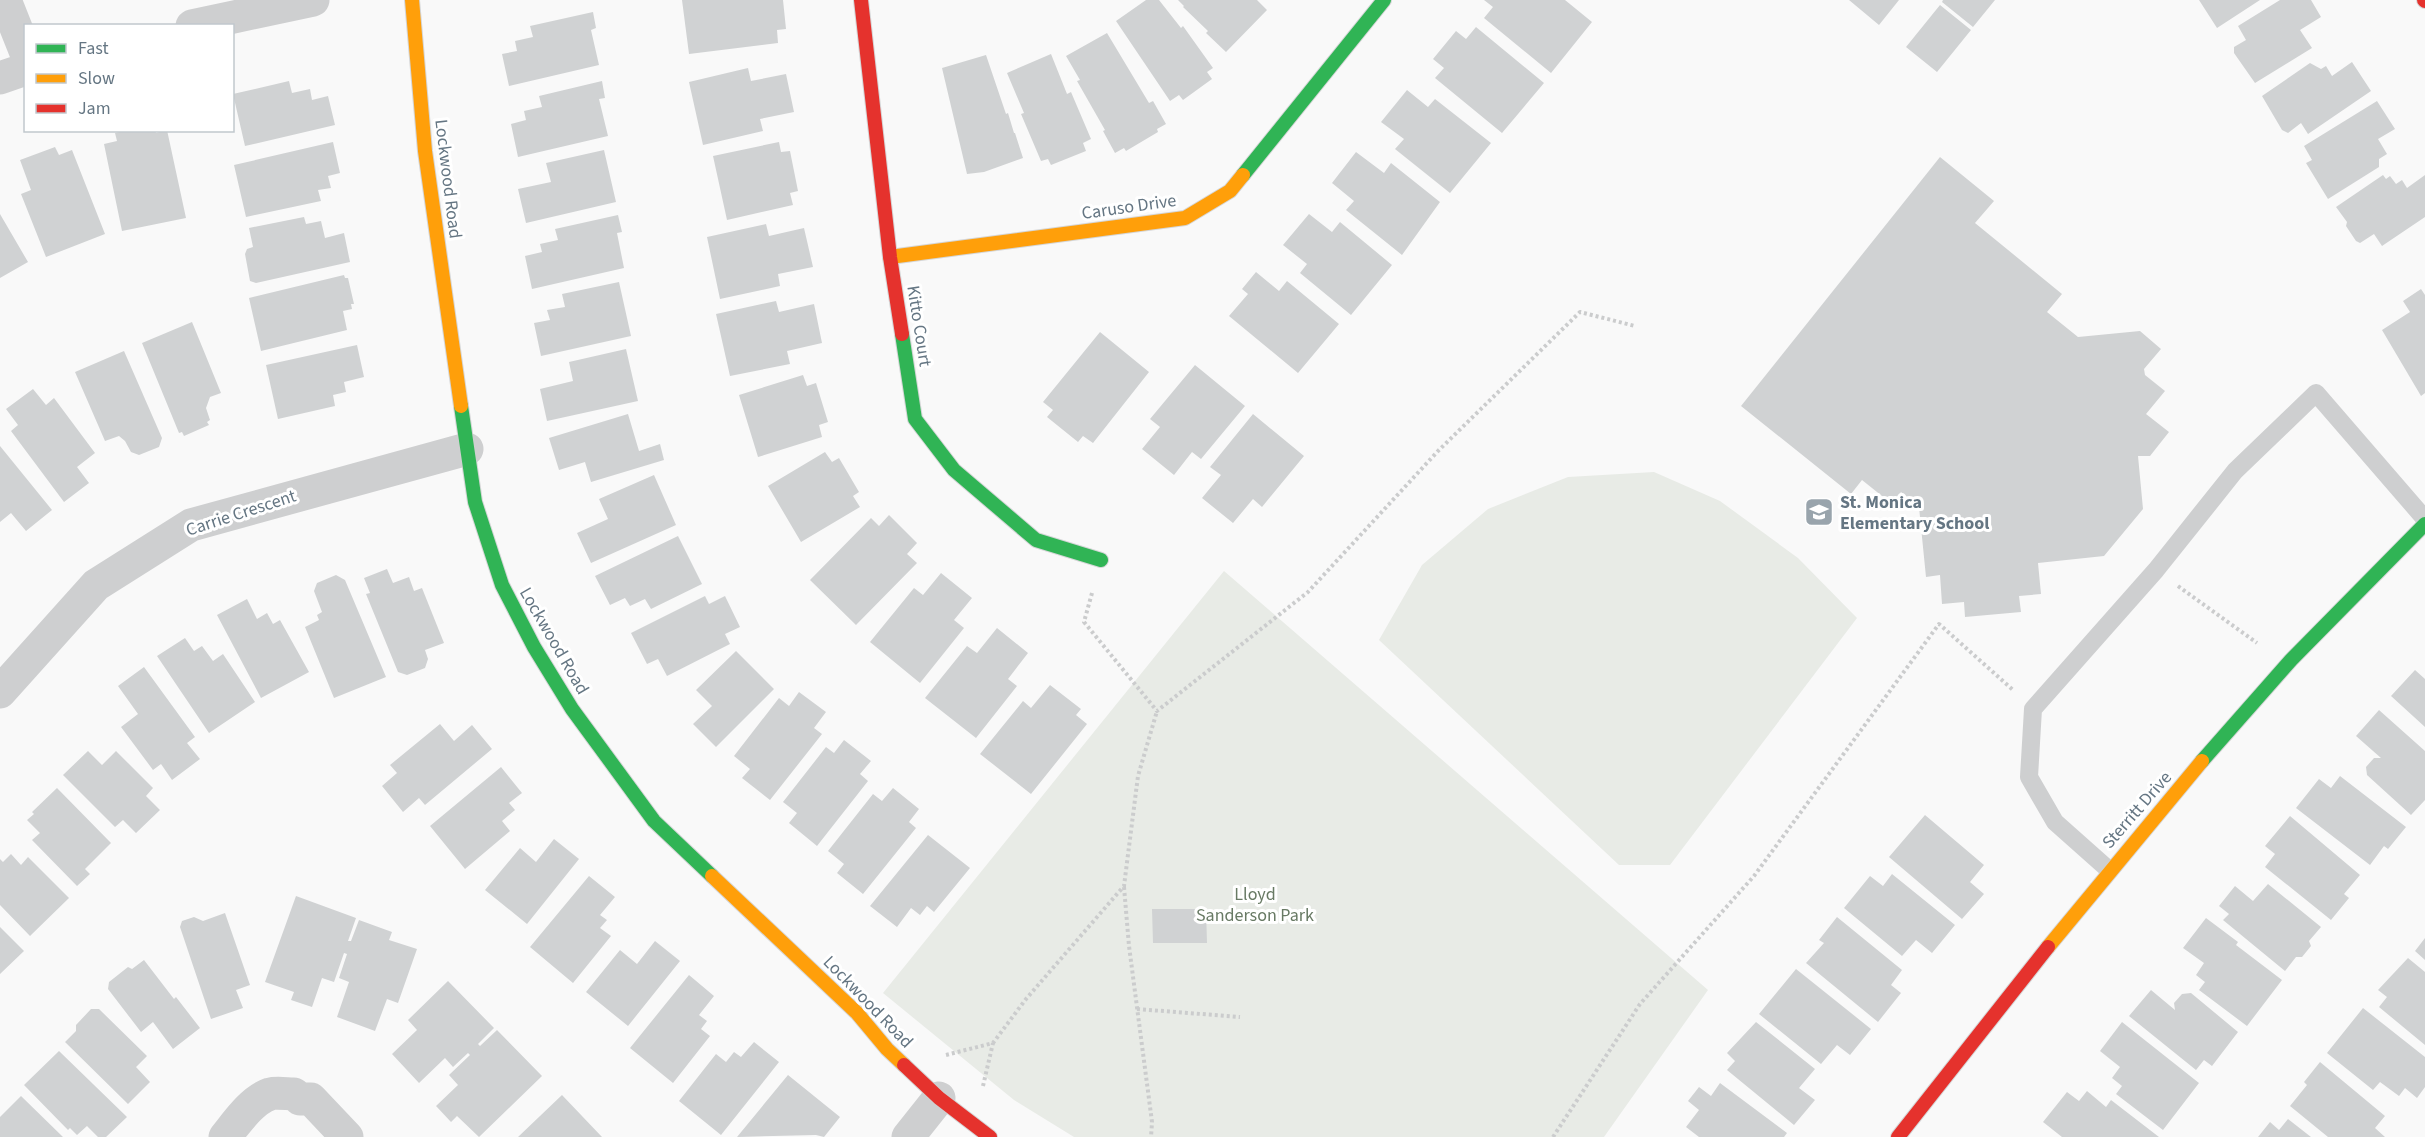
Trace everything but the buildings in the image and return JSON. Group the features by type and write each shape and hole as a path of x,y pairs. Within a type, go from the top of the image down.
{"street":[{"path":"5,0 24,48"},
{"path":"201,24 313,0"},
{"name":"Lockwood Road","path":"412,0 425,151 475,502 502,585 534,647 572,709 654,821 857,1013 887,1049 939,1098 990,1137"},
{"name":"Kitto Court","path":"861,0 890,257 915,419 954,470 1036,540 1101,560"},
{"name":"Caruso Drive","path":"890,257 1185,218 1230,191 1384,0"},
{"path":"0,78 24,70"},
{"name":"Carrie Crescent","path":"0,692 96,585 191,525 467,449"},
{"name":"Sterritt Drive","path":"1898,1137 2109,870 2287,665 2336,612 2425,524"},
{"path":"225,1137 238,1120 261,1099 272,1093 294,1094 300,1100 311,1100 347,1137"},
{"path":"908,1137 939,1098"}],"lane":[{"path":"2109,870 2055,822 2029,777 2033,709 2156,570 2235,471 2316,393 2425,519"}],"path":[{"path":"1151,1137 1152,1122 1124,886 1138,776 1157,711 1308,592 1438,451 1580,312 1635,326"},
{"path":"1101,560 1084,622 1157,711"},
{"path":"2156,570 2287,665"},
{"path":"1553,1137 1640,1004 1754,876 1939,624 2033,709"},
{"path":"904,1065 993,1043 1026,999 1124,886"},
{"path":"1137,1009 1240,1017"}],"green space":[{"path":"1654,472 1720,501 1798,558 1857,618 1670,865 1619,865 1379,640 1422,565 1488,509 1568,477"},
{"name":"Lloyd Sanderson Park","path":"1224,571 1708,990 1604,1137 1074,1137 1014,1100 883,993"}],"traffic: fast":[{"path":"1243,175 1384,0"},
{"path":"902,334 915,419 954,470 1036,540 1101,560"},
{"path":"461,406 475,502 502,585 534,647 572,709 654,821 712,876"},
{"path":"2202,761 2291,660 2425,524"}],"traffic: slow":[{"path":"412,0 425,151 461,406"},
{"path":"890,257 1185,218 1230,191 1243,175"},
{"path":"2048,947 2202,761"},
{"path":"712,876 857,1013 887,1049 904,1065"}],"traffic: jam":[{"path":"861,0 890,257 902,334"},
{"path":"1898,1137 2048,947"},
{"path":"904,1065 939,1098 990,1137"}],"place":[{"name":"St. Monica Elementary School","path":"1819,512"}]}
